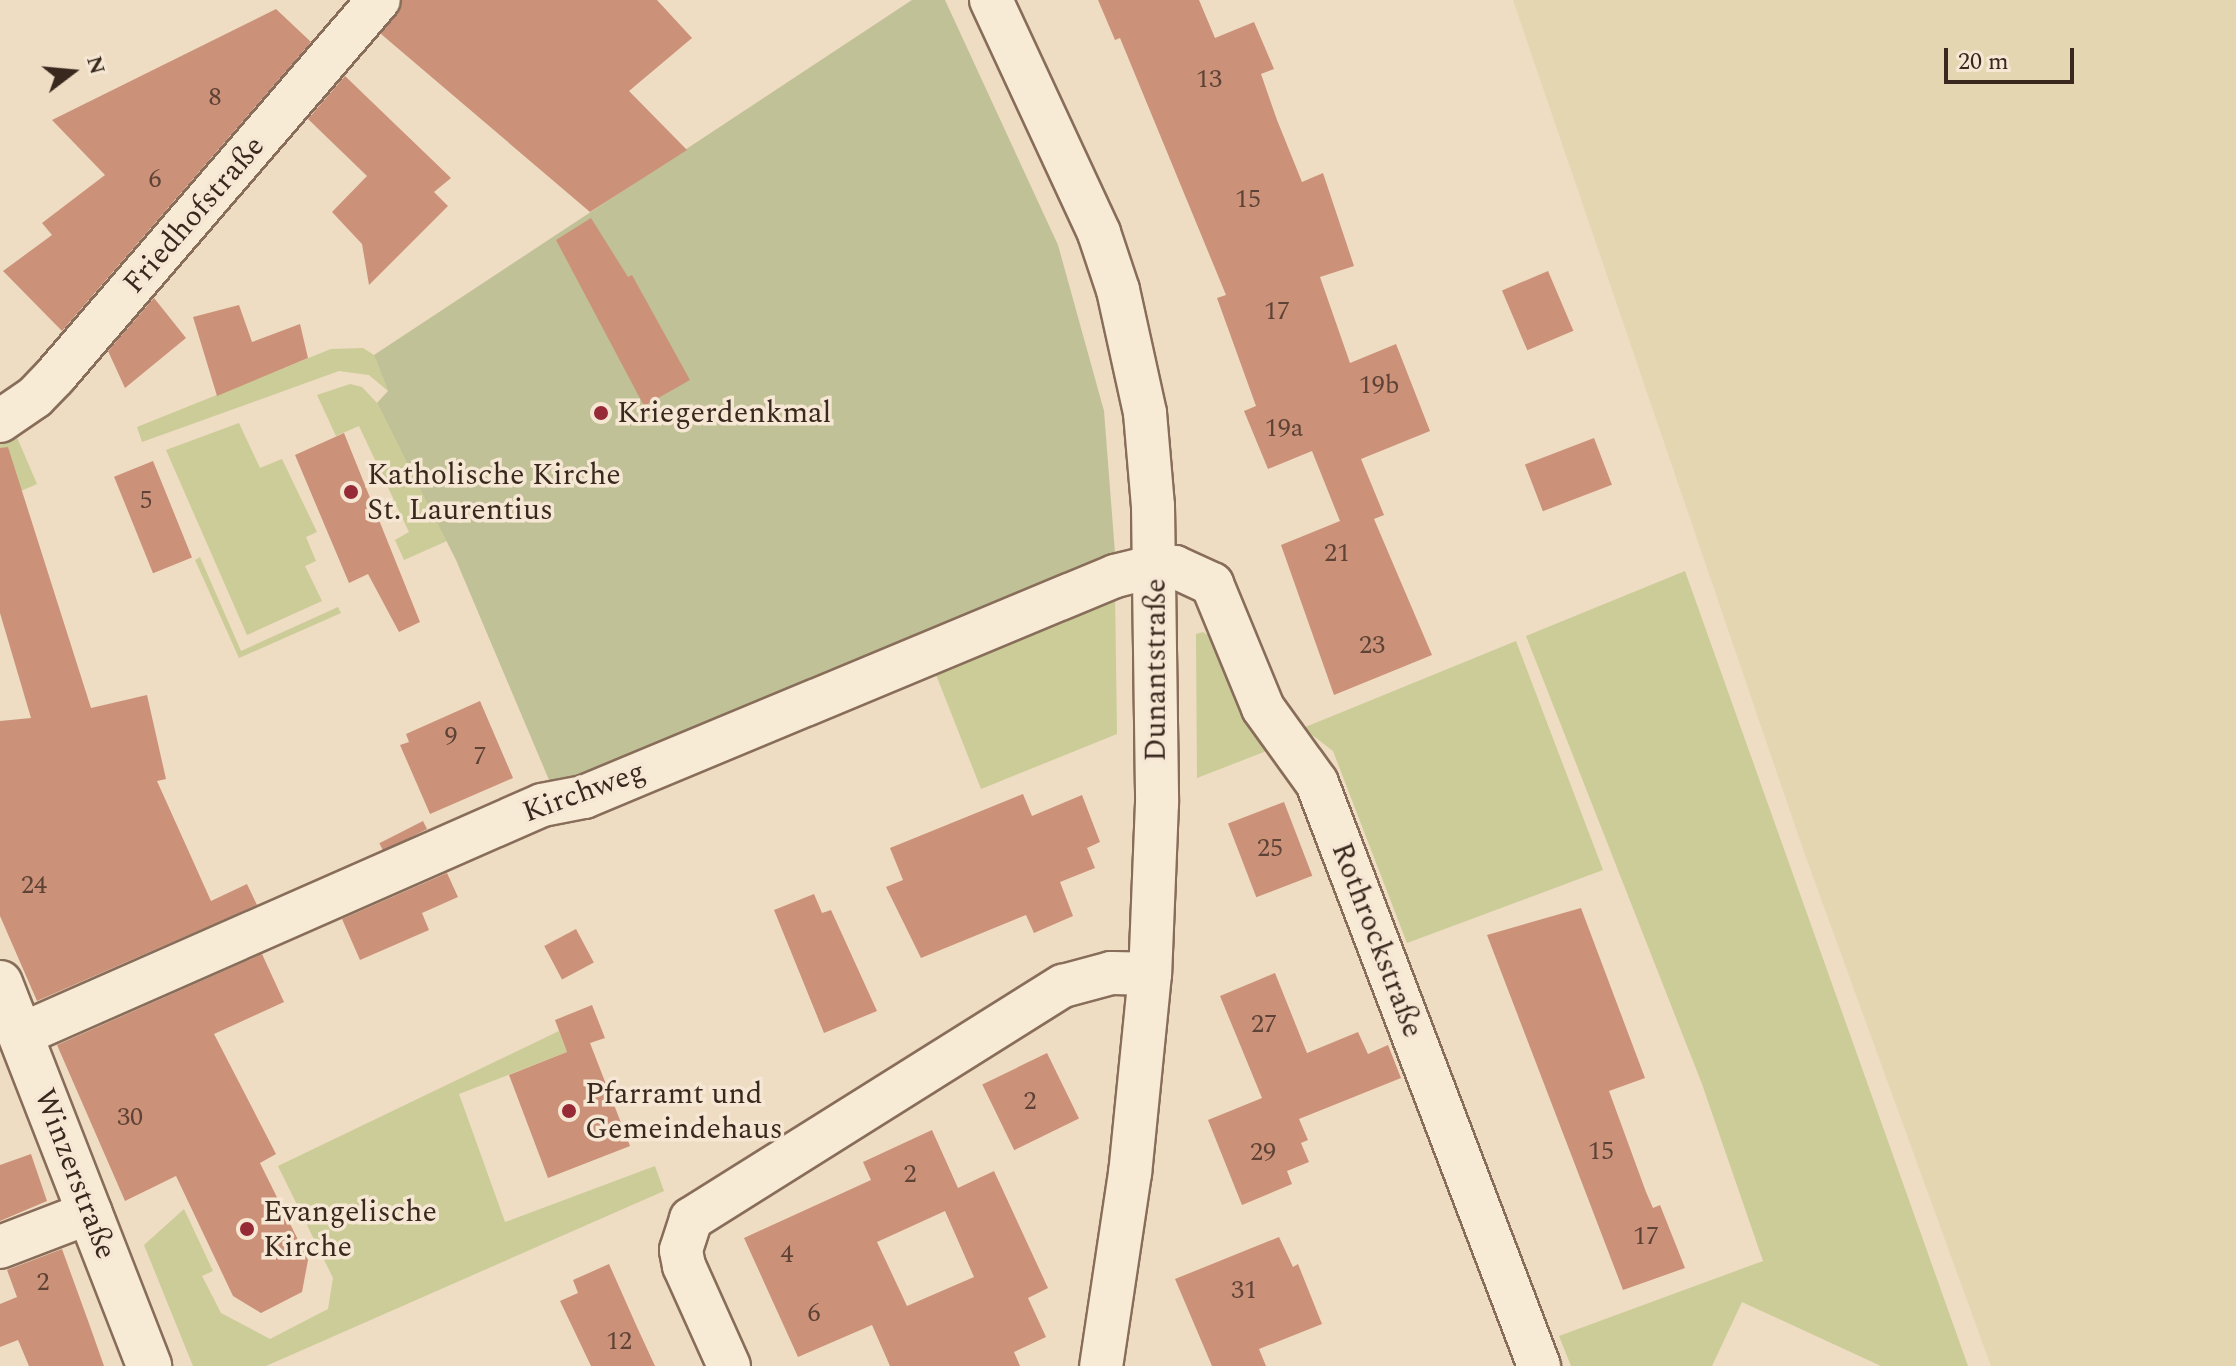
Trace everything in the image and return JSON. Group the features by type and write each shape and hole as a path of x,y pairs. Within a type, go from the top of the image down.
{"street":[{"name":"Friedhofstraße","path":"0,421 35,397 56,375 379,0"},
{"name":"Dunantstraße","path":"991,0 1099,233 1118,290 1145,413 1155,566 1157,803 1150,974 1130,1173 1101,1366"},
{"name":"Kirchweg","path":"20,1035 542,805 584,797 1115,576 1155,566"},
{"name":"Rothrockstraße","path":"1155,566 1197,574 1212,584 1263,708 1317,783 1539,1366"},
{"path":"729,1366 684,1266 681,1250 691,1219 1063,986 1111,973 1150,974"},
{"name":"Winzerstraße","path":"0,983 149,1366"},
{"path":"0,1247 91,1212"}],"shaded area":[{"path":"1513,0 2236,0 2236,1366 1991,1366 1803,849"}],"green space":[{"path":"912,0 945,0 1058,245 1104,411 1115,553 650,752 552,787 456,560 377,403 388,391 374,355"},
{"path":"363,348 374,355 388,391 369,375 339,371 142,442 137,427 331,349"},
{"path":"350,384 362,387 377,403 447,541 404,560 395,540 409,532 359,426 336,436 317,395"},
{"path":"239,423 260,468 282,459 317,532 306,537 316,561 305,566 322,601 247,635 166,450"},
{"path":"16,435 37,484 0,500 0,442"},
{"path":"200,557 241,651 338,607 341,613 239,658 195,560"},
{"path":"1685,571 1968,1366 1881,1366 1742,1302 1712,1366 1571,1366 1559,1336 1763,1261 1702,1084 1526,636"},
{"path":"1115,593 1117,734 981,789 933,667"},
{"path":"1203,632 1211,637 1247,719 1269,750 1197,778 1196,634"},
{"path":"1516,641 1603,870 1407,943 1333,751 1303,728"},
{"path":"559,1031 567,1052 459,1094 505,1222 655,1166 664,1191 266,1366 193,1366 144,1245 184,1209 213,1271 202,1276 221,1313 270,1339 328,1309 333,1278 278,1166"}],"building":[{"path":"402,0 657,0 692,38 629,91 687,150 590,212 381,34"},
{"path":"1098,0 1199,0 1215,38 1254,22 1274,69 1261,74 1302,182 1323,173 1354,266 1320,277 1350,363 1396,344 1430,431 1361,459 1384,515 1374,519 1432,655 1334,695 1281,545 1340,521 1312,451 1268,469 1244,411 1256,406 1217,298 1226,295 1120,38 1115,40"},
{"path":"276,9 311,42 62,331 3,271 52,235 42,223 105,175 52,120"},
{"path":"345,76 451,178 434,192 448,206 369,285 362,244 332,212 367,176 308,119"},
{"path":"591,218 628,277 632,275 690,380 644,406 556,240"},
{"path":"1548,271 1573,331 1527,350 1502,291"},
{"path":"154,298 186,338 125,388 108,351"},
{"path":"239,305 252,342 300,324 308,358 217,396 193,317"},
{"name":"Katholische Kirche St. Laurentius","path":"344,433 420,622 399,632 368,574 349,583 295,455"},
{"path":"1594,438 1612,485 1543,511 1525,465"},
{"path":"8,447 91,708 147,695 166,779 157,781 211,901 247,884 257,905 37,1001 0,916 0,721 31,718 0,613 0,448"},
{"path":"153,461 192,557 153,573 114,477"},
{"path":"480,701 513,778 430,814 400,745 409,742 406,734"},
{"path":"1023,794 1032,816 1082,795 1100,842 1087,848 1095,868 1060,882 1073,916 1034,933 1026,915 921,958 886,887 903,880 890,848"},
{"path":"1284,802 1312,876 1256,897 1228,824"},
{"path":"423,821 427,829 383,851 379,843"},
{"path":"447,873 458,897 422,913 429,930 360,960 342,919"},
{"path":"814,894 822,913 831,910 877,1011 824,1033 774,910"},
{"path":"1581,908 1645,1078 1609,1091 1646,1192 1653,1208 1660,1205 1685,1268 1623,1290 1487,935"},
{"path":"576,929 594,963 562,979 544,946"},
{"path":"262,954 284,1002 214,1034 276,1154 260,1163 308,1260 302,1292 261,1313 233,1296 176,1176 125,1201 57,1045"},
{"path":"1275,973 1307,1053 1358,1032 1368,1054 1388,1045 1401,1078 1299,1119 1308,1140 1301,1143 1309,1162 1287,1171 1292,1184 1242,1205 1208,1120 1262,1098 1220,996"},
{"path":"592,1005 605,1038 590,1043 630,1146 548,1178 509,1075 567,1052 555,1020"},
{"path":"1047,1053 1079,1119 1014,1150 982,1085"},
{"path":"932,1130 958,1188 994,1171 1048,1288 1028,1298 1046,1337 1014,1352 1020,1366 890,1366 872,1325 798,1357 744,1238 871,1180 863,1162","holes":["945,1211 974,1277 907,1306 877,1242"]},
{"path":"31,1154 47,1201 0,1221 0,1165"},
{"path":"1279,1237 1293,1267 1298,1264 1322,1324 1259,1349 1266,1366 1212,1366 1175,1279"},
{"path":"62,1249 104,1366 29,1366 18,1340 0,1347 0,1304 17,1297 7,1270"},
{"path":"609,1264 655,1366 591,1366 560,1301 578,1293 573,1280"}],"place":[{"name":"Kriegerdenkmal","path":"601,413"},
{"name":"Katholische Kirche St. Laurentius","path":"351,492"},
{"name":"Pfarramt und Gemeindehaus","path":"569,1111"},
{"name":"Evangelische Kirche","path":"247,1229"}]}
